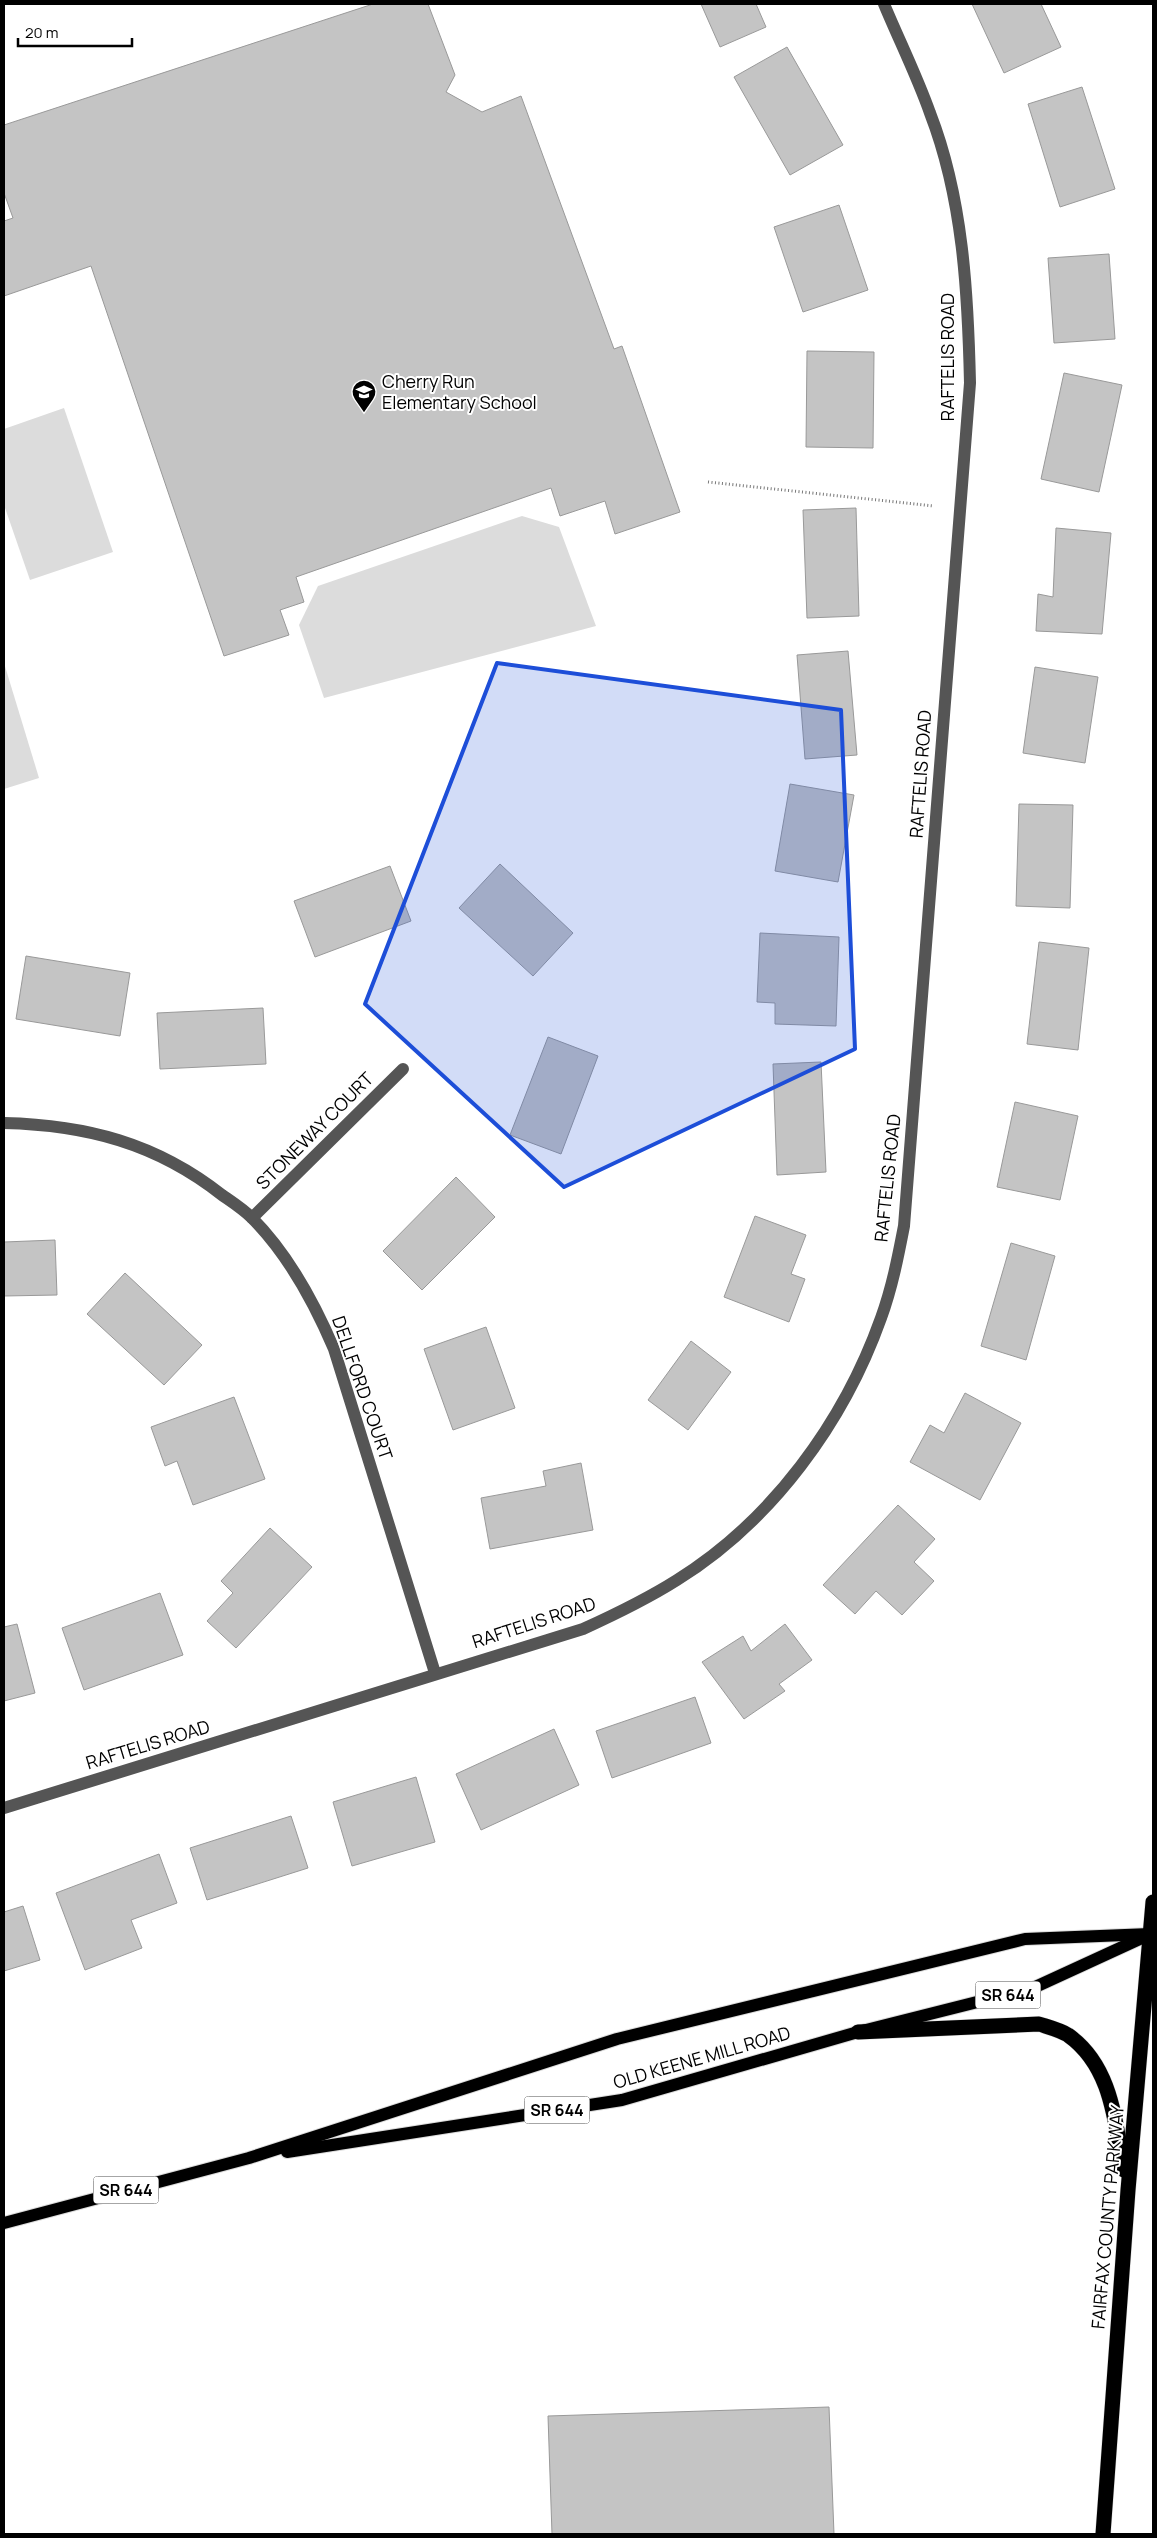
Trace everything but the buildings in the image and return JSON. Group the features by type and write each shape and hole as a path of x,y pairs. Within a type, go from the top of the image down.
{"highway":[{"name":"FAIRFAX COUNTY PARKWAY","path":"1103,2534 1128,2190 1152,1934 1153,1902"},
{"path":"858,2032 1039,2024 1067,2034 1092,2056 1110,2095 1128,2190"}],"main road":[{"name":"OLD KEENE MILL ROAD","path":"248,2158 622,2100 858,2032 1033,1988 1152,1934"},
{"name":"OLD KEENE MILL ROAD","path":"4,2223 248,2158 626,2036 1025,1939 1152,1934"}],"street":[{"name":"RAFTELIS ROAD","path":"4,1808 583,1629 632,1607 679,1579 728,1542 767,1505 810,1454 842,1404 864,1362 892,1281 904,1226 970,383 969,317 963,257 949,177 931,114 884,4"},
{"name":"STONEWAY COURT","path":"252,1218 403,1068"},
{"name":"DELLFORD COURT","path":"4,1123 44,1124 91,1132 130,1143 172,1161 195,1174 252,1218 291,1268 320,1317 334,1349 436,1674"}],"path":[{"path":"708,482 960,508"}],"highlighted area":[{"path":"497,663 841,710 855,1049 564,1187 365,1004"}],"shaded area":[{"path":"64,408 113,552 30,580 4,505 4,429"},
{"path":"522,516 559,527 596,626 324,698 299,625 318,586"},
{"path":"4,663 39,778 4,789"}],"place":[{"name":"Cherry Run Elementary School","path":"364,413"}]}
